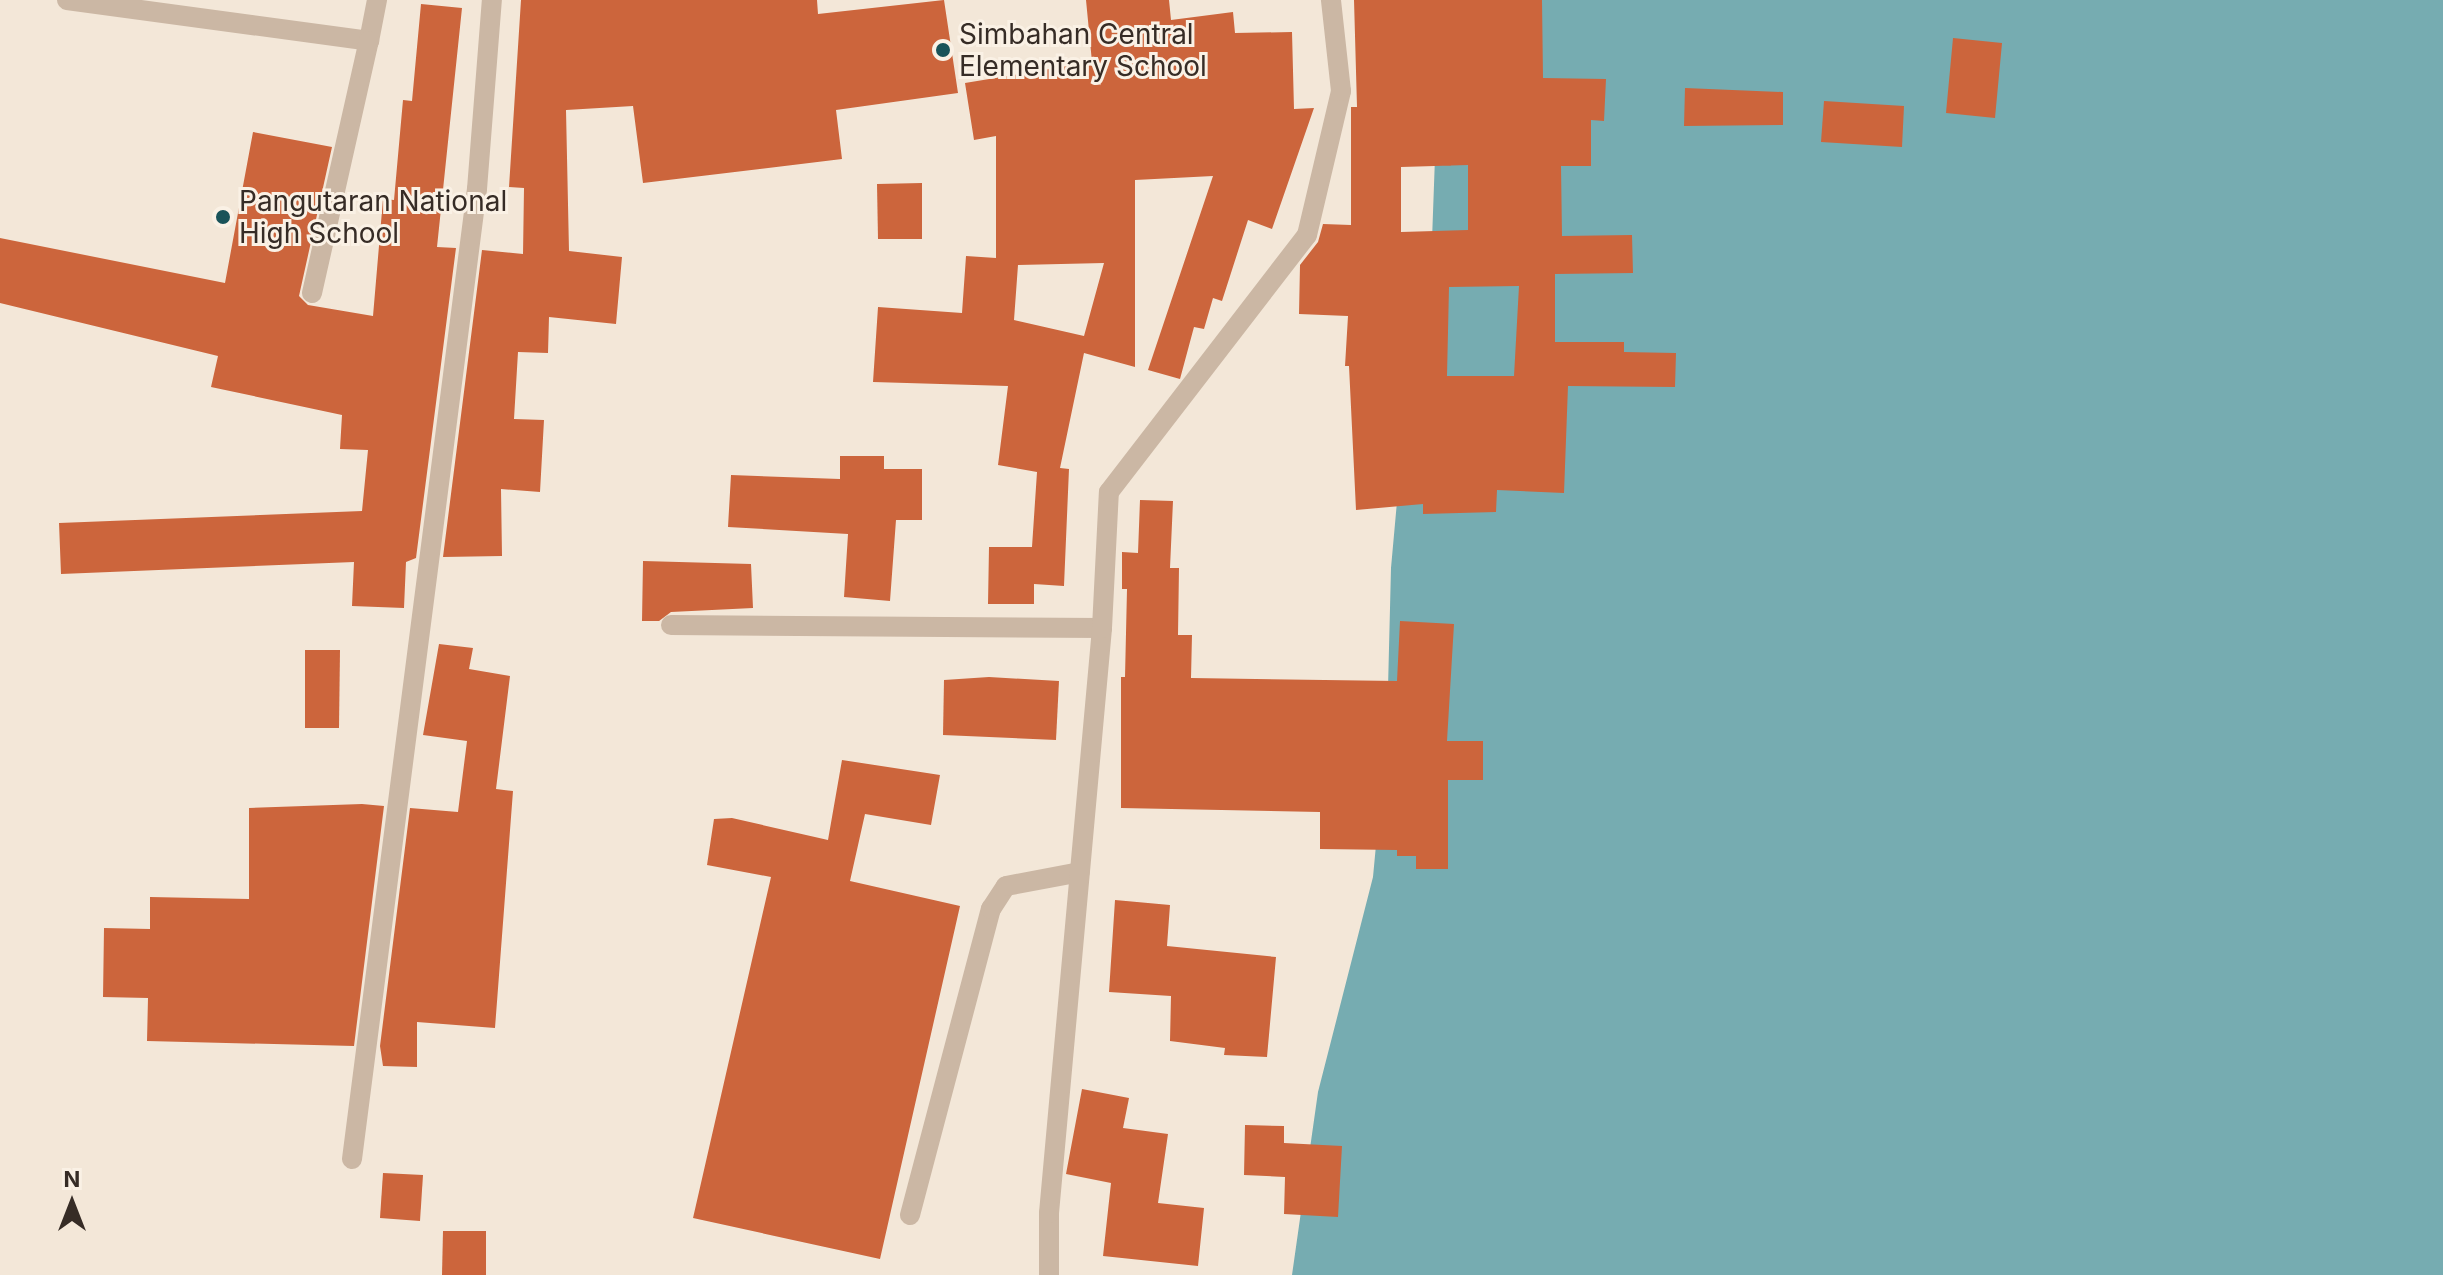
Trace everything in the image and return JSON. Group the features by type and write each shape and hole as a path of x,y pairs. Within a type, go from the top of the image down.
{"street":[{"path":"67,0 369,41"},
{"path":"312,293 377,0"},
{"path":"352,1159 477,189 492,0"},
{"path":"1049,1275 1049,1213 1102,628 1109,492 1307,235 1341,91 1331,0"},
{"path":"671,625 1102,628"},
{"path":"910,1215 991,909 1006,886 1080,872"}],"water":[{"path":"1399,0 2443,0 2443,1275 1292,1275 1318,1092 1373,877 1387,728 1391,568 1404,424 1432,240 1435,157"}],"building":[{"path":"521,0 817,0 818,14 944,0 958,93 836,110 842,159 643,183 633,106 566,110 569,251 622,257 616,324 549,317 548,353 518,352 514,419 544,420 540,492 501,489 502,556 443,557 482,250 523,254 524,188 509,187"},
{"path":"1086,0 1169,0 1171,20 1233,12 1235,33 1292,32 1294,109 1314,108 1272,229 1248,220 1222,301 1213,298 1204,329 1194,327 1180,379 1148,370 1213,176 1135,180 1135,367 1084,353 1060,468 1069,469 1064,586 1034,584 1034,604 988,604 989,547 1032,547 1037,472 998,465 1008,386 873,382 878,307 962,313 966,256 996,258 996,136 974,140 965,83 1092,62","holes":["1104,263 1084,336 1014,320 1018,265"]},
{"path":"1354,0 1542,0 1543,78 1606,79 1604,121 1591,120 1591,166 1561,166 1562,236 1632,235 1633,273 1555,274 1555,342 1624,342 1624,352 1676,353 1675,387 1568,386 1564,493 1497,490 1496,512 1423,514 1423,504 1356,510 1349,366 1345,366 1348,316 1299,314 1300,265 1318,242 1323,224 1351,225 1351,107 1357,107","holes":["1468,165 1468,230 1401,232 1401,167","1519,286 1514,376 1447,376 1449,287"]},
{"path":"421,4 462,8 437,247 456,248 416,558 406,562 404,608 352,606 354,562 61,574 59,523 362,511 368,450 340,449 342,415 211,387 218,356 0,303 0,238 225,283 253,132 332,147 299,296 308,305 373,316 383,199 394,200 403,100 412,101"},
{"path":"1953,38 2002,43 1995,118 1946,113"},
{"path":"1685,88 1783,92 1783,125 1684,126"},
{"path":"1824,101 1904,106 1902,147 1821,142"},
{"path":"922,183 922,239 878,239 877,184"},
{"path":"840,456 884,456 884,469 922,469 922,520 896,520 890,601 844,597 848,534 728,527 731,475 840,479"},
{"path":"1140,500 1173,501 1170,568 1179,568 1178,635 1192,635 1191,678 1397,681 1400,621 1454,624 1447,741 1483,741 1483,780 1448,780 1448,869 1416,869 1416,856 1397,856 1397,850 1320,849 1320,812 1121,808 1121,677 1125,677 1127,589 1122,589 1122,552 1138,553"},
{"path":"643,561 751,564 753,608 671,612 659,621 642,621"},
{"path":"439,644 473,648 469,669 510,676 496,789 513,791 495,1028 417,1022 417,1067 383,1066 380,1046 410,808 458,812 467,741 423,735"},
{"path":"305,650 340,650 339,728 305,728"},
{"path":"989,677 1059,681 1056,740 943,735 944,680"},
{"path":"842,760 940,775 931,825 865,814 850,881 960,906 880,1259 693,1218 771,877 707,865 714,819 732,818 828,840"},
{"path":"384,806 354,1046 147,1041 148,998 103,997 104,928 150,929 150,897 249,899 249,808"},
{"path":"1115,900 1170,905 1167,946 1276,957 1267,1057 1224,1055 1225,1048 1170,1041 1171,996 1109,992"},
{"path":"1082,1089 1129,1098 1123,1128 1168,1134 1158,1203 1204,1208 1198,1266 1103,1256 1111,1183 1066,1174"},
{"path":"1245,1125 1284,1126 1284,1143 1342,1146 1338,1217 1284,1214 1285,1177 1244,1175"},
{"path":"383,1173 423,1175 420,1221 380,1218"},
{"path":"443,1231 486,1231 486,1275 442,1275"}],"place":[{"name":"Simbahan Central Elementary School","path":"943,50"},
{"name":"Pangutaran National High School","path":"223,217"}]}
